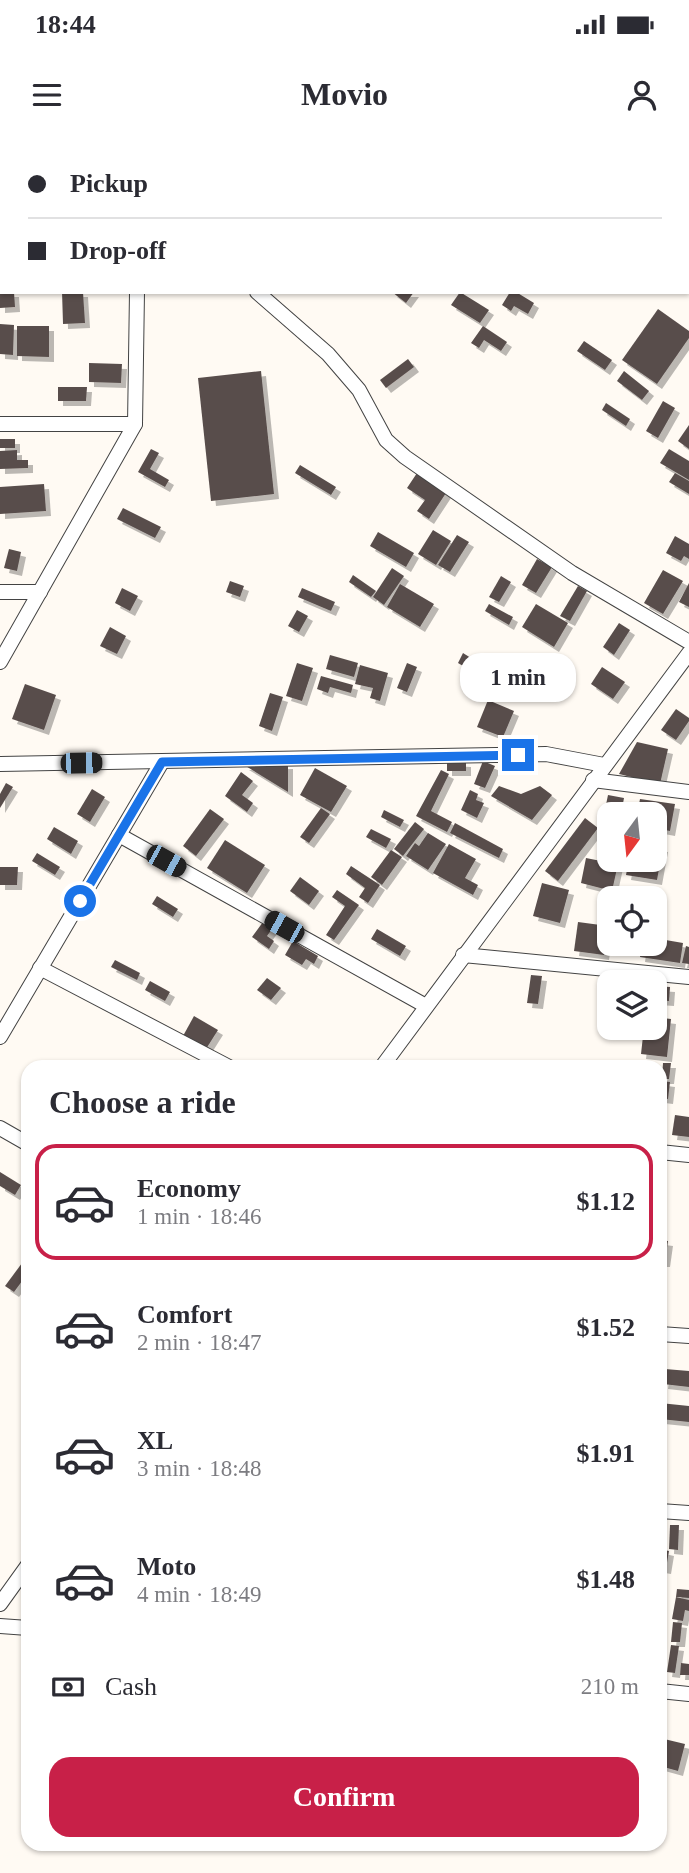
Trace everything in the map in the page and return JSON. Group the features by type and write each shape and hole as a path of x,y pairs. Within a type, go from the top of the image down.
{"street":[{"path":"0,662 135,424 137,294"},
{"path":"259,294 328,354 359,390 386,440 405,457 572,573 689,642"},
{"path":"0,424 135,424"},
{"path":"0,592 40,592"},
{"path":"388,1060 689,653"},
{"path":"0,764 546,754 604,765"},
{"path":"0,1037 5,1020 40,968 162,762"},
{"path":"593,780 689,792"},
{"path":"119,835 426,1006"},
{"path":"463,955 689,976"},
{"path":"40,968 216,1060"},
{"path":"0,1128 21,1140"},
{"path":"667,1152 689,1154"},
{"path":"667,1334 689,1336"},
{"path":"667,1511 689,1513"},
{"path":"0,1604 21,1575"},
{"path":"0,1626 21,1628"},
{"path":"667,1692 689,1694"}],"building":[{"path":"0,294 14,294 15,307 0,308"},
{"path":"62,294 83,294 85,323 63,324"},
{"path":"395,294 413,294 406,303"},
{"path":"459,294 463,294 489,310 480,323 451,305"},
{"path":"509,294 519,294 534,303 528,314 514,306 511,311 502,305"},
{"path":"658,309 689,331 689,338 657,384 622,360"},
{"path":"0,324 14,325 13,355 0,354"},
{"path":"17,326 49,326 49,357 17,356"},
{"path":"483,326 507,342 501,351 484,340 479,348 471,343"},
{"path":"584,341 612,360 605,370 577,351"},
{"path":"408,359 414,367 386,388 380,380"},
{"path":"89,363 122,364 121,383 89,382"},
{"path":"261,371 274,494 211,501 198,378"},
{"path":"624,371 649,391 642,400 617,381"},
{"path":"58,387 87,387 86,401 58,401"},
{"path":"663,401 675,408 658,438 646,431"},
{"path":"606,403 630,419 626,426 602,410"},
{"path":"689,425 689,449 678,441"},
{"path":"0,439 15,439 15,448 0,448"},
{"path":"151,449 159,453 150,469 169,480 165,487 138,472"},
{"path":"669,449 689,461 689,480 660,463"},
{"path":"17,450 17,460 28,460 28,468 0,469 0,451"},
{"path":"300,465 336,487 331,495 295,473"},
{"path":"417,473 446,493 429,519 417,511 425,500 407,488"},
{"path":"675,473 689,481 689,494 669,482"},
{"path":"44,484 46,511 0,514 0,487"},
{"path":"123,508 161,527 155,538 117,519"},
{"path":"433,530 451,541 436,565 418,554"},
{"path":"378,532 414,553 406,567 370,546"},
{"path":"457,535 469,542 450,572 438,565"},
{"path":"675,536 689,544 689,559 684,556 681,561 666,553"},
{"path":"9,549 21,552 17,571 4,568"},
{"path":"537,559 552,567 536,593 522,585"},
{"path":"392,568 404,576 384,605 373,597"},
{"path":"663,570 683,581 663,614 644,603"},
{"path":"353,575 376,591 371,597 349,582"},
{"path":"501,576 511,582 499,602 489,597"},
{"path":"230,581 244,586 240,597 226,592"},
{"path":"689,583 689,607 679,602"},
{"path":"400,584 434,604 420,627 387,607"},
{"path":"578,586 587,591 570,621 560,616"},
{"path":"122,588 138,596 130,611 115,603"},
{"path":"302,588 335,602 331,611 298,597"},
{"path":"489,604 513,617 509,625 485,611"},
{"path":"536,604 568,623 554,647 522,627"},
{"path":"297,610 308,616 299,632 288,626"},
{"path":"619,623 630,630 614,655 603,647"},
{"path":"110,627 126,636 117,654 100,646"},
{"path":"463,653 490,670 485,679 458,663"},
{"path":"330,655 358,663 354,677 326,669"},
{"path":"297,663 313,668 302,701 286,696"},
{"path":"407,663 417,667 407,692 397,688"},
{"path":"360,665 388,673 380,701 370,698 373,688 355,684"},
{"path":"602,667 625,682 613,699 591,684"},
{"path":"321,676 353,685 351,693 330,687 328,693 317,689"},
{"path":"25,684 56,695 44,730 12,719"},
{"path":"270,693 283,697 272,731 259,726"},
{"path":"488,700 514,711 503,737 477,727"},
{"path":"676,709 689,718 689,721 676,740 661,730"},
{"path":"637,742 668,749 660,784 619,774"},
{"path":"447,761 466,762 466,771 447,771"},
{"path":"483,761 495,766 485,788 474,784"},
{"path":"288,764 288,792 244,765"},
{"path":"315,768 347,786 331,812 300,795"},
{"path":"441,770 449,774 431,811 452,822 447,832 416,816"},
{"path":"241,772 253,781 242,795 253,803 247,812 225,796"},
{"path":"6,783 13,787 0,808 0,794"},
{"path":"499,786 521,794 540,786 552,795 532,820 491,796"},
{"path":"92,789 105,797 90,822 77,814"},
{"path":"470,790 478,794 476,800 484,803 477,818 461,810"},
{"path":"608,795 624,798 623,802 607,802"},
{"path":"640,799 661,802 639,802"},
{"path":"667,803 675,804 670,831 667,830"},
{"path":"321,808 330,814 309,843 300,837"},
{"path":"210,809 224,819 196,856 183,846"},
{"path":"384,810 404,820 400,827 381,817"},
{"path":"585,818 597,827 558,881 545,871"},
{"path":"415,822 424,829 403,856 394,849"},
{"path":"455,823 503,849 499,858 450,833"},
{"path":"54,827 78,841 71,854 47,839"},
{"path":"371,829 391,839 386,848 366,837"},
{"path":"428,833 446,844 428,870 406,856 415,843 419,846"},
{"path":"225,840 265,865 247,893 207,868"},
{"path":"449,844 476,859 465,878 478,885 473,895 433,873"},
{"path":"391,850 402,857 382,885 371,877"},
{"path":"37,853 60,867 55,875 32,861"},
{"path":"586,858 597,860 597,872 616,872 613,886 597,887 581,883"},
{"path":"351,866 380,885 368,903 359,897 365,888 346,874"},
{"path":"0,867 18,867 17,885 0,885"},
{"path":"627,872 658,872 657,880 626,875"},
{"path":"300,877 319,891 309,905 290,891"},
{"path":"542,883 569,890 560,923 533,916"},
{"path":"337,890 359,905 334,940 326,935 345,906 332,897"},
{"path":"157,896 178,909 173,917 152,904"},
{"path":"263,922 272,929 267,936 274,941 269,949 252,937"},
{"path":"578,922 597,925 597,954 574,951"},
{"path":"377,929 406,946 400,956 371,939"},
{"path":"667,940 683,943 680,963 640,957 667,956"},
{"path":"293,941 318,956 314,964 306,959 302,965 285,955"},
{"path":"686,946 689,947 689,964 682,963"},
{"path":"115,960 140,973 137,980 111,967"},
{"path":"531,975 542,976 538,1004 527,1003"},
{"path":"267,978 281,988 271,1000 257,990"},
{"path":"150,981 170,992 165,1001 145,990"},
{"path":"667,987 670,987 667,1001"},
{"path":"194,1016 218,1030 206,1049 183,1036"},
{"path":"667,1019 671,1019 667,1057 641,1054 643,1040 667,1040"},
{"path":"667,1063 671,1063 669,1079"},
{"path":"667,1082 670,1082 667,1099"},
{"path":"675,1115 689,1117 689,1137 672,1135"},
{"path":"0,1172 21,1185 15,1195 0,1186"},
{"path":"21,1264 21,1282 14,1292 5,1286"},
{"path":"667,1369 689,1371 689,1387 667,1384"},
{"path":"667,1404 689,1406 689,1422 667,1420"},
{"path":"670,1525 679,1525 678,1550 669,1549"},
{"path":"677,1589 689,1590 689,1598 676,1597"},
{"path":"676,1597 689,1600 689,1611 685,1610 683,1621 672,1619"},
{"path":"673,1622 682,1623 680,1642 671,1642"},
{"path":"671,1645 679,1646 675,1673 667,1672"},
{"path":"681,1663 689,1664 689,1675 680,1675"},
{"path":"667,1740 685,1744 678,1771 667,1768"}],"route":[{"path":"80,901 162,762 518,755"}]}
